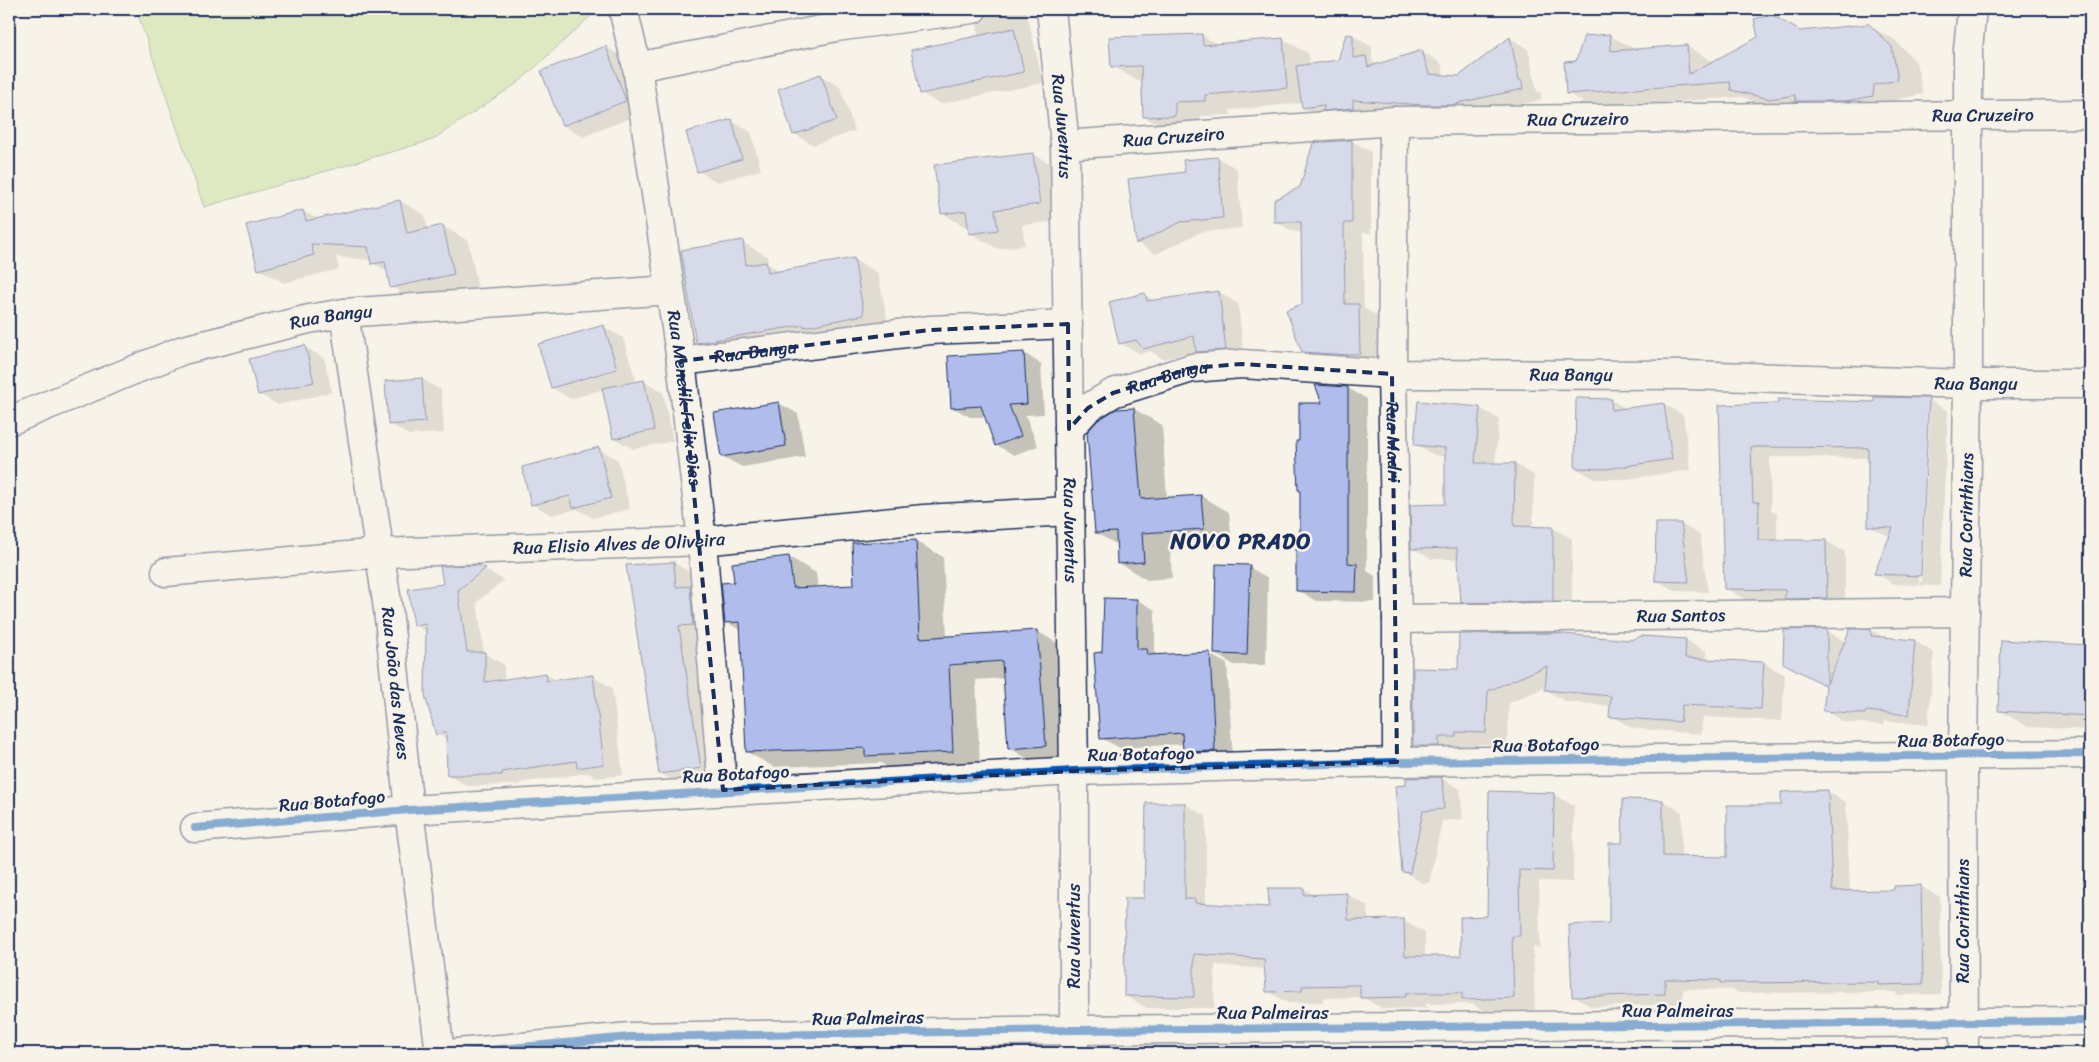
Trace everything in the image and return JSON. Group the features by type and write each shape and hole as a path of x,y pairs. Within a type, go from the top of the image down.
{"street":[{"name":"Rua Menelik Felix Dias","path":"623,9 637,67 681,361 702,541 723,790"},
{"path":"637,67 836,27 973,9"},
{"name":"Rua Juventus","path":"1051,9 1065,145 1074,771 1074,1041"},
{"name":"Rua Corinthians","path":"1964,1053 1963,755 1968,384 1967,115 1968,49 1972,9"},
{"name":"Rua Cruzeiro","path":"1065,145 1394,121 2090,114"},
{"name":"Rua Madri","path":"1394,121 1392,374 1397,619 1397,762"},
{"name":"Rua Bangu","path":"9,420 183,350 309,319 344,313 670,290"},
{"name":"Rua João das Neves","path":"344,313 381,553 408,810 440,1053"},
{"name":"Rua Bangu","path":"681,361 930,330 1068,324"},
{"name":"Rua Bangu","path":"1069,428 1088,408 1113,393 1192,368 1242,364 1392,374 1688,375 1968,384 2090,384"},
{"name":"Rua Elisio Alves de Oliveira","path":"166,572 381,553 702,541 924,519 1070,511"},
{"name":"Rua Santos","path":"1397,619 1965,612"},
{"name":"Rua Botafogo","path":"195,828 408,810 723,790 1074,771 1397,762 2090,754"},
{"name":"Rua Palmeiras","path":"457,1053 630,1045 1074,1041 2090,1021"}],"highlighted area":[{"path":"1068,324 1069,429 1088,408 1113,393 1192,368 1242,364 1392,374 1397,762 1074,771 723,790 681,361 930,330"}],"green space":[{"path":"136,9 593,9 594,13 519,82 432,140 204,207"}],"building":[{"path":"1772,15 1800,31 1869,24 1892,47 1898,80 1874,85 1873,96 1846,101 1796,101 1795,95 1770,99 1731,90 1730,82 1566,94 1564,62 1576,61 1584,36 1610,34 1611,51 1687,45 1689,74 1758,37 1754,19"},
{"path":"1014,28 1024,72 920,94 911,50"},
{"path":"1202,34 1203,45 1283,38 1287,88 1205,95 1205,101 1175,102 1175,116 1143,117 1141,66 1111,67 1109,37"},
{"path":"1346,34 1353,35 1353,58 1366,56 1368,67 1422,50 1429,74 1459,76 1510,37 1519,80 1522,81 1523,89 1458,103 1458,105 1423,105 1353,100 1353,108 1323,111 1324,105 1302,108 1296,66 1338,60"},
{"path":"606,46 626,101 562,126 541,71"},
{"path":"821,74 837,120 793,135 778,89"},
{"path":"732,119 742,159 697,172 686,132"},
{"path":"1352,140 1352,223 1344,223 1345,304 1359,304 1360,354 1302,352 1286,310 1302,304 1301,222 1274,222 1274,200 1300,187 1313,143"},
{"path":"1033,153 1040,204 995,210 998,230 969,234 966,211 941,214 934,165"},
{"path":"1218,157 1223,218 1181,222 1136,244 1128,179 1185,172 1183,160"},
{"path":"400,200 407,233 443,225 454,274 390,288 385,262 371,264 368,247 311,244 314,255 258,270 246,225 303,210 306,221"},
{"path":"743,240 746,265 766,262 768,273 854,258 864,315 804,327 804,325 696,343 681,250"},
{"path":"1219,291 1226,350 1196,352 1194,336 1143,349 1136,340 1119,344 1109,302 1145,293 1147,301"},
{"path":"604,325 617,369 551,388 538,344"},
{"path":"305,345 314,382 258,395 249,359"},
{"path":"1024,352 1027,404 1009,405 1021,436 995,446 981,406 951,408 948,356"},
{"path":"422,378 425,422 388,425 385,381"},
{"path":"644,380 654,430 613,439 602,388"},
{"path":"1315,385 1348,387 1348,563 1357,564 1356,592 1296,591 1296,549 1300,549 1300,490 1298,490 1296,441 1299,441 1299,403 1322,403"},
{"path":"1874,397 1929,398 1921,576 1874,574 1893,528 1868,527 1868,448 1751,447 1753,502 1759,502 1758,540 1826,540 1827,598 1785,599 1785,590 1724,589 1719,405 1778,403 1778,399 1874,402"},
{"path":"1576,398 1612,399 1611,410 1664,403 1672,459 1606,469 1575,468"},
{"path":"1418,401 1480,407 1475,463 1515,463 1514,526 1553,527 1553,601 1461,603 1457,548 1411,549 1410,505 1445,504 1445,448 1414,445"},
{"path":"779,402 786,446 721,457 714,413"},
{"path":"1134,408 1141,499 1201,495 1204,529 1142,533 1144,562 1117,564 1116,532 1095,533 1087,432 1098,420 1116,409"},
{"path":"599,447 611,498 573,508 570,496 531,505 522,467"},
{"path":"1656,523 1681,523 1689,582 1655,581"},
{"path":"916,540 920,638 1037,630 1046,746 1008,749 1002,661 949,665 953,752 865,756 865,748 746,752 740,622 725,623 721,583 734,582 732,563 789,556 793,588 854,585 852,543"},
{"path":"674,562 676,587 690,586 693,625 679,626 701,768 659,774 626,565"},
{"path":"1216,564 1250,565 1247,655 1214,654"},
{"path":"477,565 486,568 458,590 467,652 485,652 485,682 546,673 547,681 593,675 604,764 577,768 576,761 502,772 502,775 447,775 446,732 436,735 425,695 426,624 414,626 408,589 443,584 440,566"},
{"path":"1104,598 1137,599 1137,649 1147,649 1148,655 1210,652 1215,751 1183,752 1182,733 1100,739 1094,653 1102,652"},
{"path":"1827,629 1827,684 1850,629 1871,629 1871,636 1915,640 1909,715 1866,711 1865,714 1823,711 1826,686 1783,663 1784,630"},
{"path":"1553,633 1630,640 1642,636 1686,639 1685,658 1764,662 1761,709 1682,705 1680,722 1609,717 1611,696 1545,690 1547,666 1488,691 1486,733 1456,732 1456,737 1439,737 1439,746 1413,746 1413,668 1458,669 1459,634"},
{"path":"2001,640 2090,645 2090,716 1998,711"},
{"path":"1442,777 1444,809 1423,811 1410,873 1402,872 1395,786 1406,785 1406,778"},
{"path":"1828,790 1832,891 1894,890 1894,886 1921,885 1923,984 1878,985 1878,982 1720,983 1720,980 1665,979 1665,994 1572,997 1569,925 1609,923 1609,843 1622,843 1623,799 1663,800 1663,856 1727,857 1727,805 1781,805 1781,792"},
{"path":"1489,791 1554,793 1553,871 1519,870 1520,936 1512,936 1514,998 1462,1000 1462,993 1406,993 1406,997 1360,998 1360,985 1302,986 1302,991 1266,992 1264,959 1194,954 1194,997 1124,996 1125,898 1144,898 1146,803 1185,803 1185,899 1195,899 1195,903 1269,907 1268,888 1304,888 1304,895 1347,893 1348,920 1404,919 1405,956 1461,956 1460,917 1487,916"}],"cycle path":[{"path":"195,828 409,810 1074,771 1397,762 2090,754"},
{"path":"457,1053 630,1037 1074,1030 2090,1021"}],"district":[{"name":"NOVO PRADO","path":"1241,541"}]}
